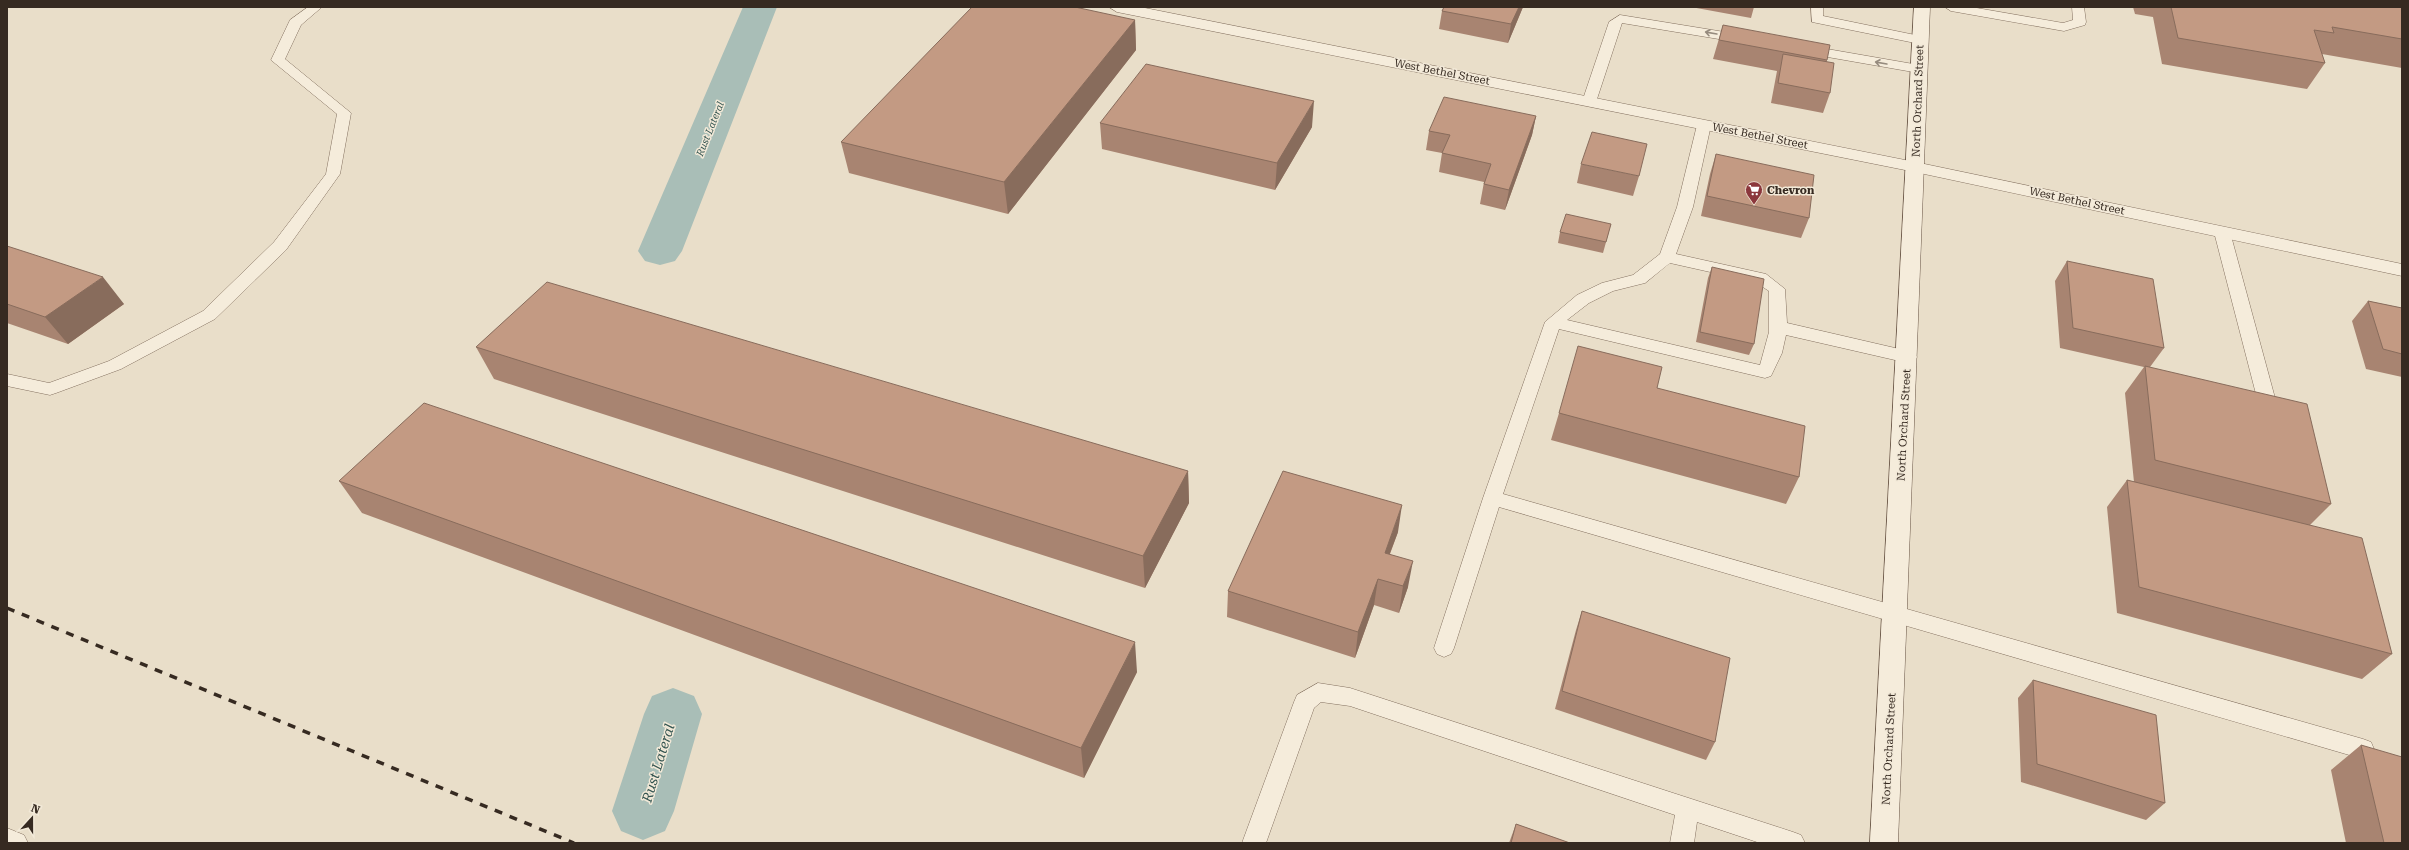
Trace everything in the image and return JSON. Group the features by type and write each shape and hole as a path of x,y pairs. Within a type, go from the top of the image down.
{"street":[{"name":"West Bethel Street","path":"1117,7 1916,167 2402,270"},
{"name":"North Orchard Street","path":"1884,843 1908,357 1922,7"}],"lane":[{"path":"7,380 50,388 115,365 209,315 280,246 333,174 344,113 278,60 295,23 316,7"},
{"path":"1817,7 1817,19 1920,40"},
{"path":"1951,7 2022,21 2064,27 2080,22 2078,7"},
{"path":"1588,102 1615,22 1620,19 1754,41"},
{"path":"1793,48 1919,70"},
{"path":"1444,648 1492,498 1554,322 1583,299 1608,287 1639,279 1667,256 1685,207 1704,125"},
{"path":"2222,232 2266,398"},
{"path":"1554,322 1765,372 1773,361 1779,310 1777,289 1760,278 1667,256"},
{"path":"1777,327 1908,357"},
{"path":"1492,498 2363,749"},
{"path":"1254,843 1305,702 1318,692 1350,697 1793,843"},
{"path":"1682,843 1687,808"},
{"path":"7,839 16,843"}],"building":[{"path":"972,7 1075,7 1135,20 1004,182 841,142"},
{"path":"1444,7 1519,7 1511,24 1442,11"},
{"path":"2171,7 2402,7 2402,39 2332,27 2334,33 2314,30 2325,63 2178,38"},
{"path":"1723,25 1830,45 1827,60 1719,40"},
{"path":"1783,54 1834,63 1830,93 1778,83"},
{"path":"1146,64 1314,101 1277,163 1100,123"},
{"path":"1444,97 1536,116 1509,190 1484,184 1491,164 1442,153 1450,135 1429,131"},
{"path":"1592,132 1647,144 1639,176 1581,164"},
{"path":"1716,154 1814,175 1809,218 1707,196"},
{"path":"1566,214 1611,224 1606,242 1560,232"},
{"path":"7,246 103,277 45,317 7,304"},
{"path":"2067,261 2153,279 2164,348 2073,328"},
{"path":"1712,267 1764,279 1754,344 1700,332"},
{"path":"547,282 1188,471 1143,556 476,347"},
{"path":"2368,301 2402,308 2402,354 2383,349"},
{"path":"1578,346 1662,367 1657,388 1805,426 1799,477 1559,413"},
{"path":"2145,366 2307,404 2331,504 2155,460"},
{"path":"424,403 1135,642 1081,748 339,481"},
{"path":"1283,471 1402,505 1385,553 1413,561 1403,586 1378,579 1358,632 1228,591"},
{"path":"2127,480 2362,538 2392,654 2139,587"},
{"path":"1582,611 1730,658 1715,742 1562,691"},
{"path":"2033,680 2156,715 2165,803 2037,764"},
{"path":"2361,745 2402,757 2402,843 2384,843"},
{"path":"1516,824 1570,843 1511,843"}],"waterway":[{"name":"Rust Lateral","path":"660,251 760,7"},
{"name":"Rust Lateral","path":"643,811 673,714"}],"railway":[{"path":"7,608 574,843"}],"place":[{"name":"Chevron","path":"1754,205"}]}
